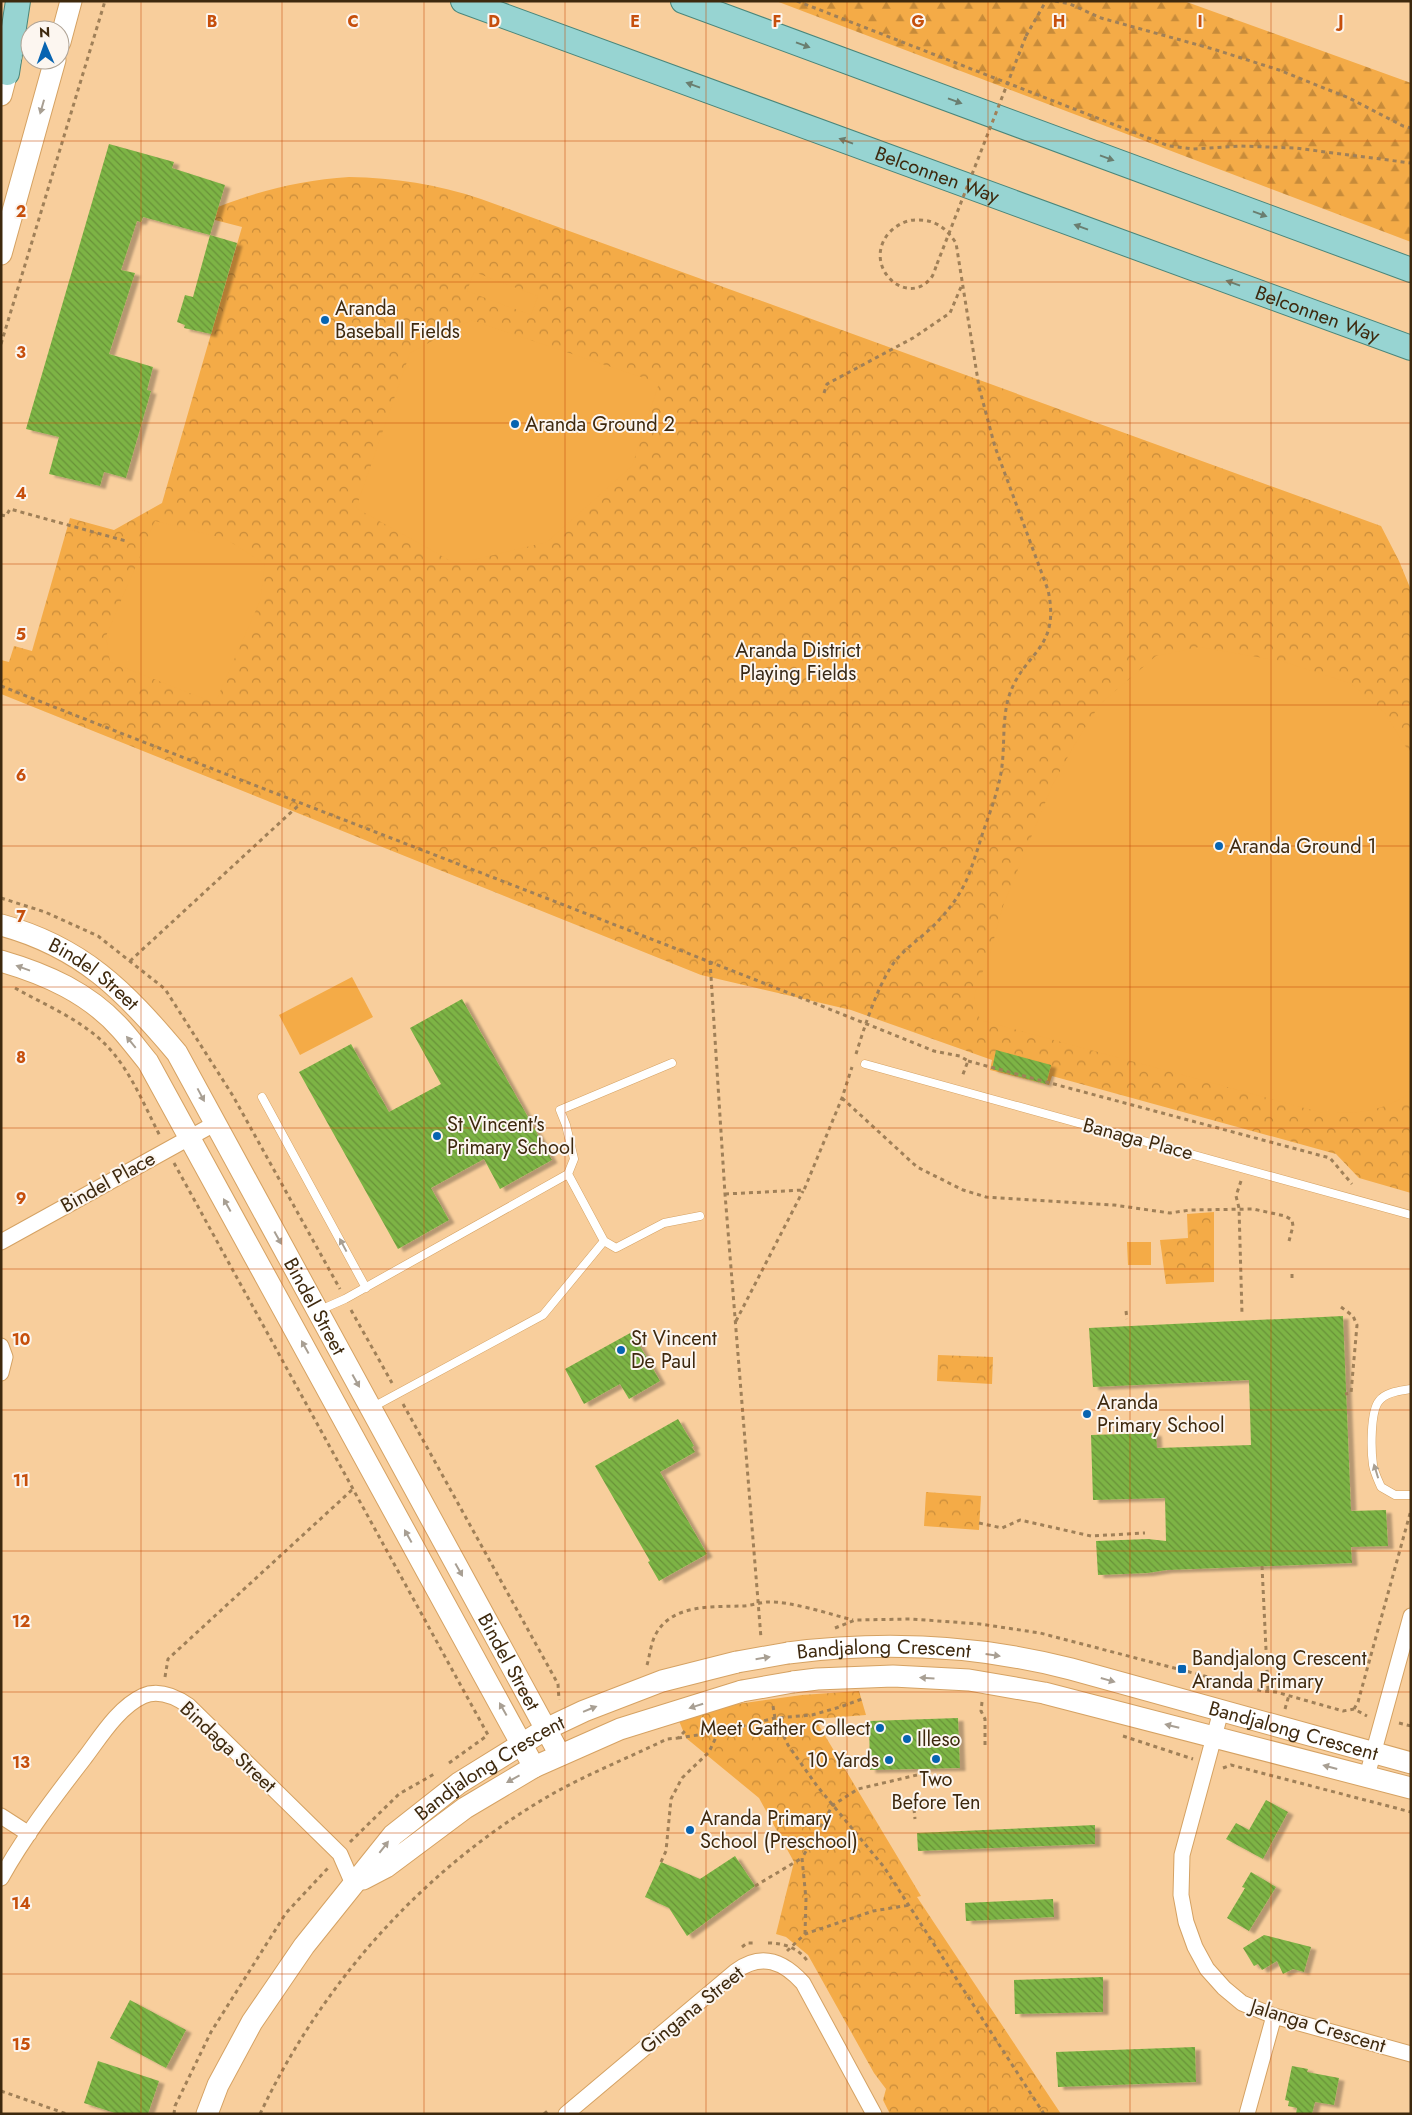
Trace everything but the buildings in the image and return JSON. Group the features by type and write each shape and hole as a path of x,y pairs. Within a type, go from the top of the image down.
{"main road":[{"path":"4,84 18,1"},
{"name":"Belconnen Way","path":"464,1 1411,348"},
{"path":"683,1 1411,270"}],"street":[{"path":"4,84 27,1"},
{"path":"66,20 71,1"},
{"path":"1,254 52,70"},
{"name":"Bindel Street","path":"1,925 21,930 64,949 84,962 113,984 140,1009 178,1053 560,1755"},
{"name":"Bindel Street","path":"1,961 54,979 95,1006 120,1028 148,1062 534,1768"},
{"path":"95,1006 113,984"},
{"name":"Bindel Place","path":"1,1242 216,1124"},
{"path":"292,1324 318,1311"},
{"path":"1,1346 5,1357 1,1373"},
{"path":"419,1556 443,1540"},
{"path":"1367,1776 1411,1616"},
{"name":"Bandjalong Crescent","path":"207,2114 218,2085 252,2022 304,1946 393,1835 458,1783 521,1743 584,1711 662,1681 737,1662 823,1649 896,1646 946,1648 1027,1659 1061,1667 1411,1763"},
{"name":"Bandjalong Crescent","path":"353,1884 386,1867 465,1808 560,1755 620,1729 742,1691 817,1679 893,1676 969,1680 1044,1693 1411,1788"},
{"name":"Bindaga Street","path":"1,1878 51,1801 126,1708 143,1696 162,1694 174,1696 189,1706 340,1854 353,1884"},
{"name":"Jalanga Crescent","path":"1221,1711 1182,1855 1181,1895 1186,1922 1195,1947 1207,1969 1224,1988 1242,2003 1274,2016 1411,2054"},
{"path":"1,1816 29,1834"},
{"name":"Gingana Street","path":"572,2112 736,1971 743,1966 759,1961 775,1962 791,1970 803,1983 874,2114"},
{"path":"1247,2114 1274,2016"}],"lane":[{"path":"318,1311 366,1288 568,1174 574,1159 566,1125 560,1110 672,1063"},
{"name":"Banaga Place","path":"865,1064 1411,1215"},
{"path":"262,1097 366,1288"},
{"path":"568,1174 604,1241 616,1248 664,1223 700,1216"},
{"path":"371,1408 543,1315 604,1241"},
{"path":"1411,1390 1387,1394 1379,1400 1373,1411 1372,1436 1373,1466 1381,1487 1395,1495 1411,1495"}],"path":[{"path":"1,344 104,1"},
{"path":"797,1 1169,146 1193,148 1240,146 1295,148 1411,163"},
{"path":"865,1023 894,962 944,916 958,898 968,878 1000,778 1004,717 1010,695 1014,685 1042,645 1050,624 1051,613 1048,590 995,447 979,387 961,286 956,243 951,236 947,231 944,228 933,222 914,220 901,223 886,237 880,251 882,268 896,284 918,287 932,277 948,237 951,228 1026,36 1046,1"},
{"path":"1056,1 1070,4 1101,18 1280,70 1349,98 1402,126 1411,128"},
{"path":"824,393 827,384 913,338 950,313 961,286"},
{"path":"1,515 6,516 10,509 126,542"},
{"path":"1,686 300,804 710,961 934,1051 960,1056 968,1061 1330,1158 1351,1184 1360,1186"},
{"path":"130,961 300,804"},
{"path":"1,898 45,912"},
{"path":"710,961 725,1194 762,1639"},
{"path":"8,985 79,1022 106,1044 132,1081 167,1150 488,1735"},
{"path":"958,1089 968,1061"},
{"path":"736,1321 804,1190 842,1098 917,1167 963,1190 986,1197 1114,1205 1170,1213 1190,1210 1239,1208 1276,1213 1292,1220 1293,1226 1289,1241"},
{"path":"1242,1314 1239,1208 1236,1196 1245,1169"},
{"path":"725,1194 804,1190"},
{"path":"1292,1274 1292,1280"},
{"path":"1341,1307 1353,1316 1357,1325 1351,1393 1345,1394"},
{"path":"1126,1311 1127,1318"},
{"path":"162,1694 168,1659 353,1489"},
{"path":"1354,1709 1358,1702 1411,1510"},
{"path":"979,1523 1002,1528 1020,1520 1091,1536 1145,1533"},
{"path":"1262,1566 1268,1691"},
{"path":"647,1666 656,1632 681,1612 767,1602 855,1620"},
{"path":"558,1684 560,1700"},
{"path":"260,2114 289,2060 325,2001 387,1926 423,1890 494,1831 555,1793 667,1739 718,1732 775,1718 812,1715 866,1697"},
{"path":"772,1701 775,1718 799,1761 884,1867 1044,2114"},
{"path":"974,1701 989,1703"},
{"path":"982,1702 981,1711 985,1720 985,1747"},
{"path":"678,1738 689,1727"},
{"path":"661,1862 666,1851 671,1799 682,1778 709,1752 718,1732"},
{"path":"1115,1734 1221,1768 1231,1766 1411,1812"},
{"path":"756,1886 802,1858 833,1805 858,1789 917,1775"},
{"path":"914,1810 915,1819"},
{"path":"802,1858 806,1899 805,1934"},
{"path":"792,1947 805,1934 873,1911 910,1905"},
{"path":"1,2091 67,2114"}],"green space":[{"path":"776,1 1184,1 1411,83 1411,242"},
{"name":"Aranda District Playing Fields","path":"349,177 416,183 448,189 481,199 1381,526 1411,590 1411,1193 1359,1178 1336,1154 1052,1076 1049,1085 990,1070 992,1060 851,1010 701,975 1,694 1,660 9,662 14,646 32,651 70,518 114,530 162,503 242,227 215,220 218,207 282,187"},
{"path":"474,272 538,296 531,315 467,291"},
{"name":"Aranda Ground 2","path":"471,320 659,383 632,466 547,542 456,564 356,508 410,353"},
{"path":"155,521 226,539 265,564 260,601 215,703 110,662 106,636"},
{"name":"Aranda Ground 1","path":"1199,647 1281,661 1350,683 1384,712 1411,755 1411,1093 1389,1105 1358,1112 1323,1113 980,1020 974,997 989,957 1003,906 1052,786 1072,749 1100,704 1156,656"},
{"path":"352,977 373,1017 300,1055 279,1015"},
{"path":"1214,1212 1214,1282 1166,1284 1160,1240 1188,1238 1187,1214"},
{"path":"1127,1242 1151,1242 1151,1265 1128,1265"},
{"path":"938,1355 993,1357 992,1384 937,1381"},
{"path":"926,1492 981,1496 979,1530 924,1526"},
{"path":"859,1691 866,1715 815,1719 921,1896 917,1897 1061,2114 890,2114 883,2100 886,2089 874,2073 808,1955 786,1937 776,1934 794,1862 759,1798 686,1738 677,1716 708,1708 802,1695"}],"place":[{"name":"Aranda Baseball Fields","path":"325,320"},
{"name":"Aranda Ground 2","path":"515,424"},
{"name":"Aranda Ground 1","path":"1219,846"},
{"name":"St Vincent's Primary School","path":"437,1136"},
{"name":"St Vincent De Paul","path":"621,1350"},
{"name":"Aranda Primary School","path":"1087,1414"},
{"name":"Bandjalong Crescent Aranda Primary","path":"1182,1669"},
{"name":"Meet Gather Collect","path":"880,1728"},
{"name":"Illeso","path":"907,1739"},
{"name":"Two Before Ten","path":"936,1759"},
{"name":"10 Yards","path":"889,1760"},
{"name":"Aranda Primary School (Preschool)","path":"690,1830"}]}
